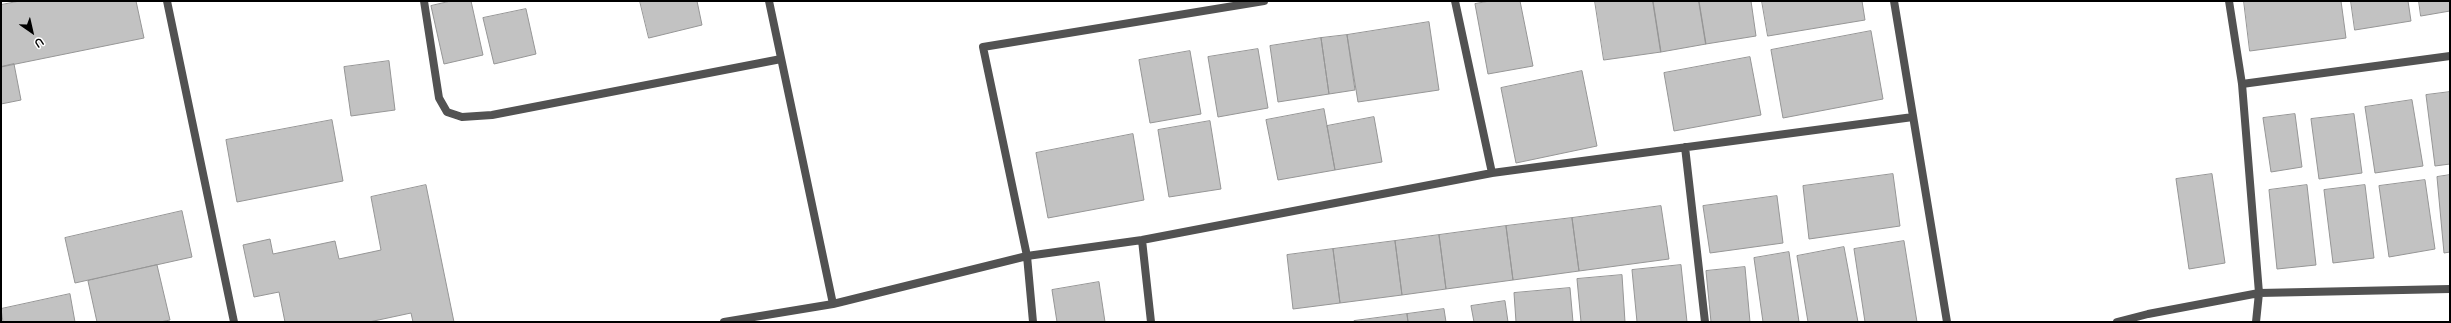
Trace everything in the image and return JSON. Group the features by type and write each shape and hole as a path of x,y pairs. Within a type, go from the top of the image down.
{"street":[{"path":"167,1 234,322"},
{"path":"424,1 439,98 446,112 462,117 492,115 781,59"},
{"path":"769,1 833,304"},
{"path":"1033,322 1027,256 983,47 1264,1"},
{"path":"1455,1 1492,173"},
{"path":"1894,1 1946,322"},
{"path":"2229,1 2242,84 2260,293 2256,322"},
{"path":"2242,84 2450,56"},
{"path":"724,322 833,304 1027,256 1142,240 1492,173 1913,117"},
{"path":"1685,147 1705,322"},
{"path":"1142,240 1151,322"},
{"path":"2117,322 2148,314 2260,293 2450,289"}],"building":[{"path":"20,1 136,1 144,38 1,67 1,5"},
{"path":"451,1 471,1 483,55 444,64 431,6"},
{"path":"640,1 697,1 702,25 649,38"},
{"path":"1490,1 1520,1 1533,66 1488,74 1475,4"},
{"path":"1595,1 1653,1 1661,52 1604,60"},
{"path":"1653,1 1699,1 1706,44 1661,52"},
{"path":"1699,1 1751,1 1756,36 1706,44"},
{"path":"1762,1 1862,1 1865,20 1768,36"},
{"path":"2244,1 2341,1 2346,38 2250,51"},
{"path":"2351,1 2408,1 2411,21 2355,30"},
{"path":"2419,1 2450,1 2450,11 2421,16"},
{"path":"526,9 536,54 494,64 483,18"},
{"path":"1429,22 1439,90 1358,102 1347,35"},
{"path":"1871,31 1883,99 1783,118 1771,50"},
{"path":"1347,35 1355,90 1329,94 1321,38"},
{"path":"1321,38 1329,94 1278,102 1270,46"},
{"path":"1258,49 1268,108 1218,117 1208,57"},
{"path":"1190,51 1201,114 1150,123 1139,60"},
{"path":"1750,57 1761,115 1674,131 1664,73"},
{"path":"389,61 395,110 351,116 344,67"},
{"path":"14,64 21,100 1,104 1,67"},
{"path":"1582,71 1597,146 1516,163 1501,88"},
{"path":"2450,92 2450,164 2435,166 2426,95"},
{"path":"2412,100 2423,166 2375,173 2365,107"},
{"path":"1324,109 1335,170 1278,180 1266,120"},
{"path":"2295,114 2302,167 2271,172 2263,118"},
{"path":"2354,114 2362,173 2319,179 2311,119"},
{"path":"1374,117 1382,162 1335,170 1327,126"},
{"path":"332,120 343,181 237,202 226,140"},
{"path":"1210,121 1221,189 1169,197 1158,130"},
{"path":"1133,134 1144,200 1048,218 1036,153"},
{"path":"1893,174 1900,226 1809,239 1803,186"},
{"path":"2212,174 2225,263 2189,269 2176,179"},
{"path":"2450,175 2450,252 2444,253 2437,177"},
{"path":"2425,180 2435,249 2389,257 2379,186"},
{"path":"426,185 454,322 413,322 411,313 369,322 285,322 279,292 254,297 243,245 270,239 273,254 335,241 339,259 381,250 371,197"},
{"path":"2307,185 2316,265 2277,269 2269,190"},
{"path":"2365,185 2374,258 2333,263 2324,190"},
{"path":"1777,196 1783,243 1710,253 1703,206"},
{"path":"1661,206 1669,259 1579,271 1572,218"},
{"path":"182,211 192,257 75,283 65,238"},
{"path":"1572,218 1579,271 1513,280 1506,226"},
{"path":"1506,226 1513,280 1446,289 1439,235"},
{"path":"1439,235 1446,289 1402,295 1395,241"},
{"path":"1395,241 1402,295 1340,303 1333,249"},
{"path":"1904,241 1917,322 1865,322 1854,249"},
{"path":"1844,247 1858,322 1808,322 1797,256"},
{"path":"1333,249 1340,303 1293,309 1287,255"},
{"path":"1789,252 1799,322 1763,322 1754,258"},
{"path":"157,265 170,320 160,322 97,322 88,281"},
{"path":"1681,265 1687,322 1637,322 1632,270"},
{"path":"1745,267 1750,322 1711,322 1706,271"},
{"path":"1622,275 1625,322 1581,322 1577,279"},
{"path":"1099,282 1105,322 1057,322 1052,290"},
{"path":"1570,288 1573,322 1516,322 1514,293"},
{"path":"70,294 75,322 3,322 1,309"},
{"path":"1505,301 1508,322 1474,322 1471,306"},
{"path":"1444,309 1446,322 1408,322 1407,314"},
{"path":"1407,314 1408,322 1354,322 1354,321"}]}
